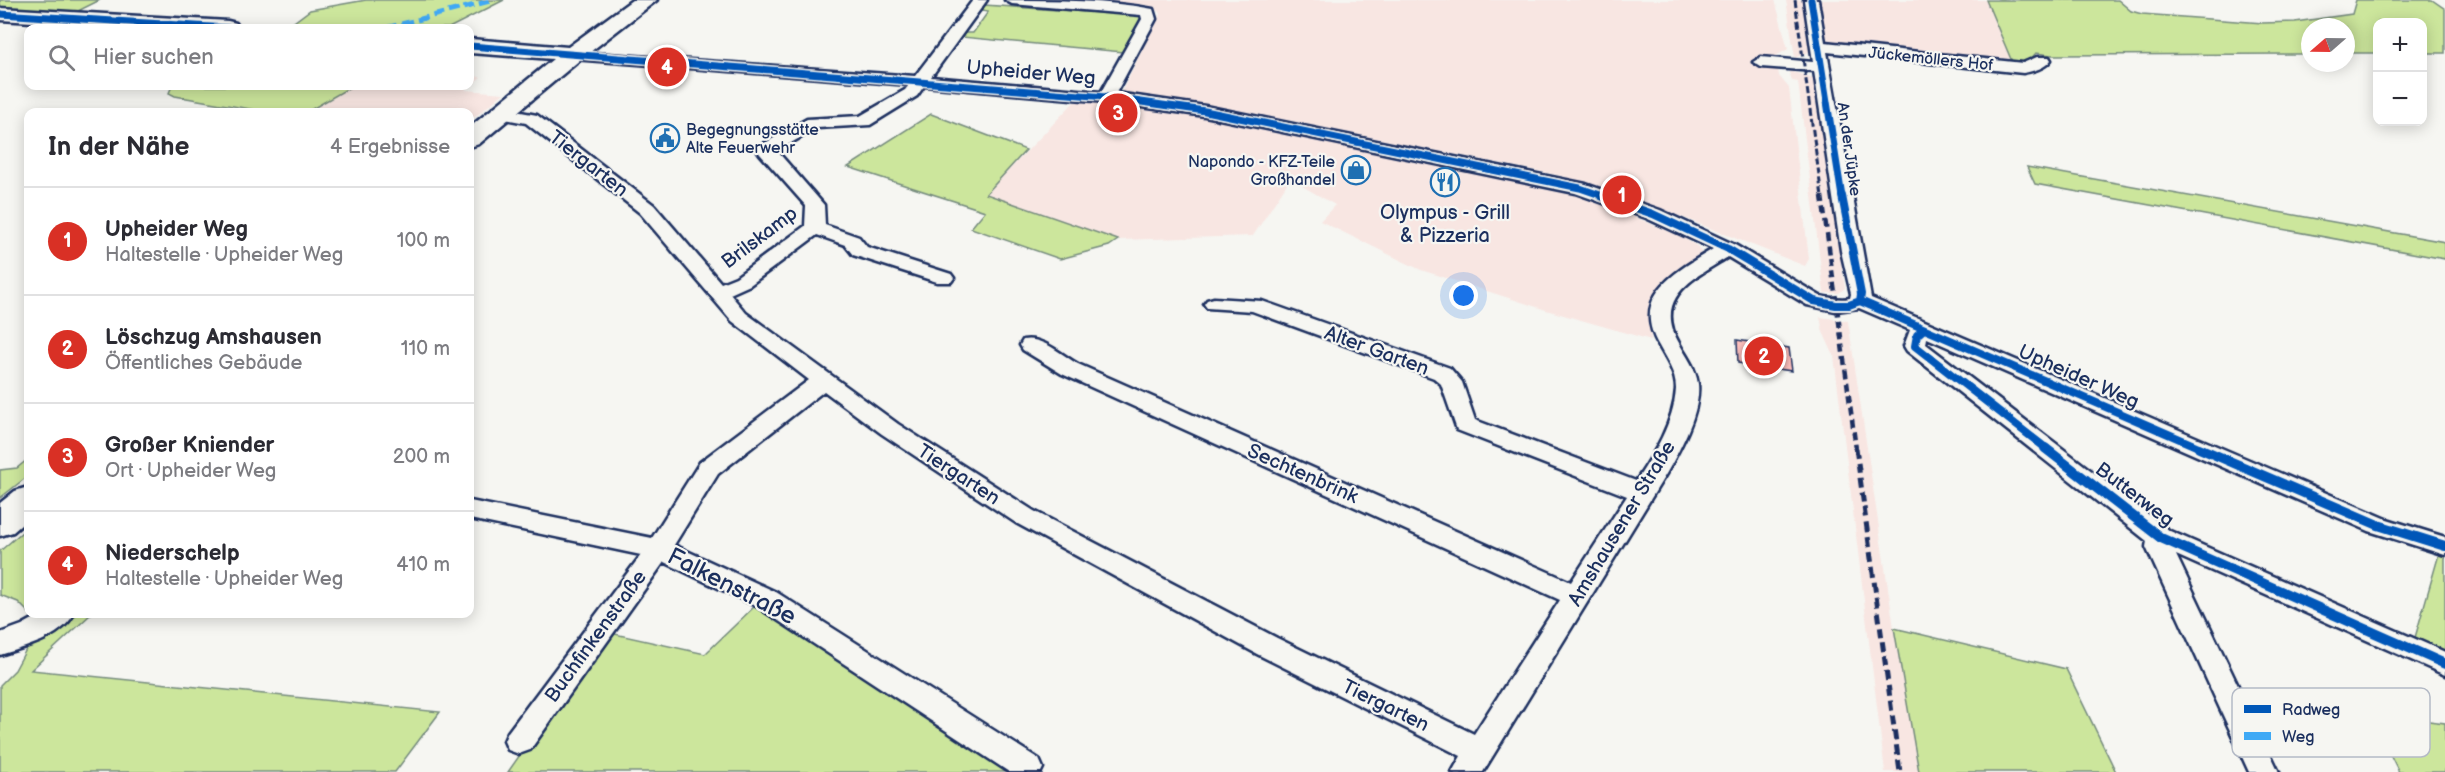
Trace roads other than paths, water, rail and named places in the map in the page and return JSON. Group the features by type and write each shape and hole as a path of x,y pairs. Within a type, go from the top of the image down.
{"street":[{"path":"474,136 573,54 646,0"},
{"path":"920,81 980,0"},
{"path":"1012,0 1135,8 1148,12 1149,19 1106,97"},
{"name":"An der Jüpke","path":"1811,0 1849,240 1861,294 1860,301"},
{"path":"0,14 163,24"},
{"path":"474,46 573,54"},
{"name":"Jückemöllers Hof","path":"1818,46 2023,68 2043,60"},
{"name":"Upheider Weg","path":"573,54 1106,97 1205,111 1552,181 1616,199 1728,249 1815,301 1836,305 1850,305 1860,301 2378,525 2445,546"},
{"path":"1761,62 1822,68"},
{"name":"Brilskamp","path":"717,292 743,282 815,228 814,206 766,150 813,123 864,121 911,93 920,81"},
{"name":"Tiergarten","path":"500,113 531,119 647,209 739,317 822,381 890,429 1025,517 1267,646 1473,762"},
{"path":"815,228 852,241 860,251 944,278"},
{"name":"Amshausener Straße","path":"1473,762 1675,435 1687,387 1679,361 1664,338 1660,320 1661,303 1670,290 1691,273 1728,249"},
{"name":"Alter Garten","path":"1214,304 1255,305 1442,373 1451,382 1465,425 1640,492"},
{"name":"Butterweg","path":"1924,329 1917,335 1915,346 2162,538 2445,664"},
{"name":"Sechtenbrink","path":"1031,345 1070,369 1577,596"},
{"name":"Buchfinkenstraße","path":"519,741 659,549 709,468 822,381"},
{"path":"0,523 24,503"},
{"name":"Falkenstraße","path":"474,511 659,549 766,599 1028,768"},
{"name":"Butterweg","path":"2162,538 2159,546 2232,703"},
{"path":"0,644 31,633 56,618"},
{"name":"Butterweg","path":"2257,757 2264,772"}],"railway":[{"path":"1795,0 1822,197"},
{"path":"1822,196 1856,449"},
{"path":"1856,448 1900,772"}],"place":[{"name":"Niederschelp","path":"667,67"},
{"name":"Großer Kniender","path":"1118,113"},
{"name":"Begegnungsstätte Alte Feuerwehr","path":"665,138"},
{"name":"Napondo - KFZ-Teile Großhandel","path":"1356,170"},
{"name":"Olympus - Grill & Pizzeria","path":"1445,182"},
{"name":"Upheider Weg","path":"1622,195"},
{"name":"Löschzug Amshausen","path":"1764,356"}]}
